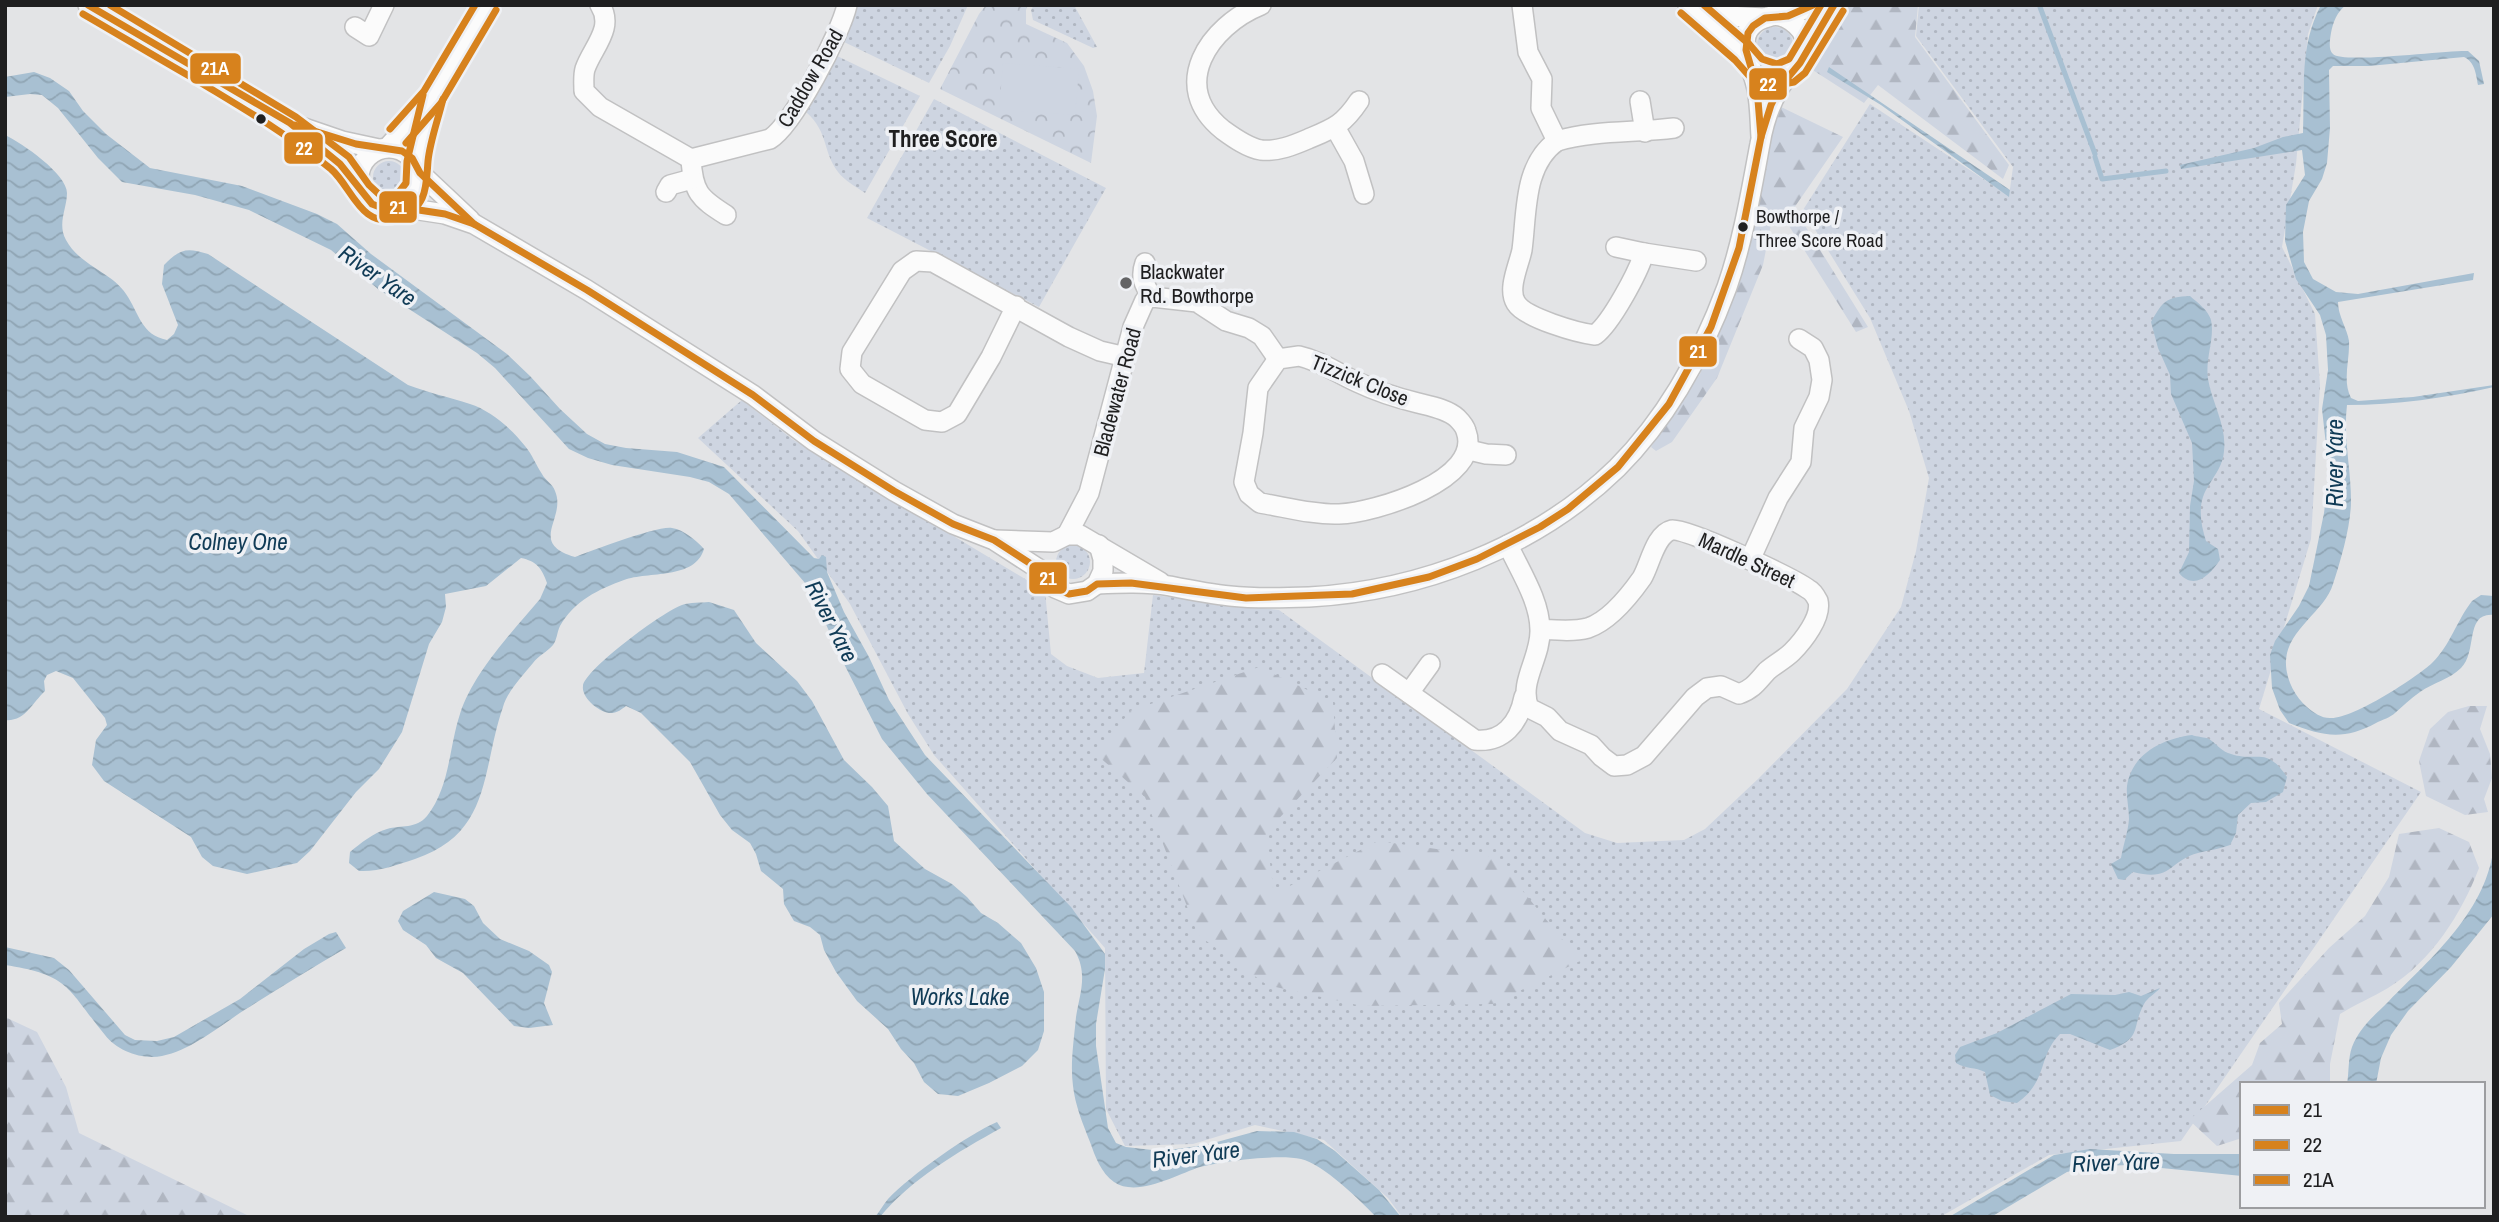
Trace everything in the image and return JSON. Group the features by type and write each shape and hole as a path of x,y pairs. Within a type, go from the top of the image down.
{"street":[{"path":"88,5 290,123 340,164 372,204 385,209 399,207 445,214 474,224 610,304 752,395 814,441 894,491 953,524 994,540 1045,573 1055,587 1069,594 1087,591 1097,583 1103,570 1103,559 1096,544"},
{"path":"369,36 384,5"},
{"path":"600,5 605,24 600,42 585,68 584,91 600,107 692,169 703,201 726,215"},
{"name":"Caddow Road","path":"666,192 670,185 692,169 778,134 793,113 831,45 842,24 846,5"},
{"path":"1261,5 1235,18 1222,29 1200,59 1200,97 1208,115 1232,137 1261,150 1277,150 1335,127 1347,119 1359,101"},
{"path":"1522,5 1528,52 1542,79 1541,108 1557,141"},
{"path":"1785,17 1814,5"},
{"path":"1097,583 1168,586 1199,593 1246,597 1352,594 1429,577 1508,545 1540,527 1591,491 1618,467 1669,404 1711,327 1739,248 1761,137 1771,105 1800,63 1834,5"},
{"path":"1689,6 1728,16 1785,17 1795,23 1801,32 1805,42 1804,53"},
{"path":"1689,6 1759,71 1770,75 1792,71"},
{"path":"359,186 359,171 366,158 384,148 433,97 482,7"},
{"path":"1761,137 1757,90 1748,59 1746,36 1752,27 1764,18"},
{"path":"399,207 411,196 418,184 433,97"},
{"path":"1640,102 1645,132"},
{"path":"290,123 342,141 399,149 474,224"},
{"path":"1335,127 1354,160 1364,194"},
{"path":"1644,253 1633,283 1622,296 1603,329 1595,335 1581,334 1524,312 1512,293 1522,248 1528,192 1547,148 1557,141 1595,134 1674,128"},
{"path":"1616,247 1696,261"},
{"path":"1016,306 957,414 942,422 925,420 862,384 850,369 852,352 902,271 916,261 933,262 1016,306 1090,346 1100,351 1126,357"},
{"path":"1145,263 1142,270 1143,283 1152,297 1197,302 1226,321 1249,328 1262,337 1278,359 1258,388 1254,433 1244,482 1249,494 1260,503 1335,515 1358,513 1404,498 1443,481 1461,463 1469,450 1506,455"},
{"name":"Bladewater Road","path":"1060,538 1089,492 1133,327 1145,300 1152,297"},
{"path":"1750,560 1778,498 1801,462 1804,428 1819,397 1822,380 1819,360 1813,348 1799,339"},
{"name":"Tizzick Close","path":"1278,359 1299,356 1316,360 1358,383 1438,408 1457,418 1466,430 1469,450"},
{"name":"Bladewater Road","path":"1089,492 1096,544"},
{"name":"Mardle Street","path":"1524,697 1529,708 1547,717 1560,731 1591,745 1614,766 1627,765 1644,756 1695,697 1707,688 1721,686 1739,694 1752,689 1769,670 1792,652 1818,612 1817,599 1809,589 1750,560 1688,531 1673,529 1662,535 1643,576 1603,620 1588,628 1540,629"},
{"path":"994,540 1080,535 1168,586"},
{"path":"1045,573 1045,556 1060,538"},
{"path":"1382,674 1475,740 1489,741 1502,737 1522,708 1540,629 1535,607 1508,545"},
{"path":"1409,693 1430,664"}],"green space":[{"path":"854,5 968,5 950,46 929,83 842,41"},
{"path":"986,5 1028,5 1026,24 1067,43 1084,66 1093,91 1097,116 1091,163 940,89"},
{"path":"1034,5 1074,5 1097,47 1093,48 1033,20 1031,10"},
{"path":"1844,5 1918,5 1915,37 2009,165 2003,179 1878,85 1864,103 1808,67 1827,29"},
{"path":"1919,5 2318,5 2308,34 2296,164 2282,247 2315,314 2320,385 2311,539 2259,709 2421,792 2181,1141 2049,1155 1940,1217 1402,1217 1388,1198 1324,1140 1255,1125 1193,1144 1125,1146 1106,1109 1105,948 934,755 908,714 850,604 798,531 698,438 742,400 792,439 1045,591 1051,654 1067,666 1098,678 1144,673 1153,595 1279,610 1585,833 1617,843 1684,840 1705,829 1847,689 1901,607 1916,551 1929,478 1909,411 1870,318 1803,210 1870,104 2009,196 2013,167 1916,36"},
{"path":"1775,27 1788,32 1793,45 1788,58 1775,63 1762,58 1757,45 1762,32"},
{"path":"833,54 920,96 865,193 838,172 817,124 801,108"},
{"path":"1003,63 1079,69 1075,115 999,110"},
{"path":"934,99 1106,188 1039,307 867,218"},
{"path":"1779,106 1843,137 1794,208 1868,327 1856,332 1784,218 1772,219 1763,265 1717,378 1672,442 1656,451 1651,447 1700,374 1747,256"},
{"path":"389,161 400,166 405,177 400,188 389,193 378,188 373,177 378,166"},
{"path":"1073,545 1085,550 1090,562 1085,574 1073,579 1061,574 1056,562 1061,550"},
{"path":"1259,667 1333,702 1337,758 1266,832 1274,894 1378,841 1495,857 1580,961 1493,1004 1362,1006 1267,985 1198,935 1145,797 1097,755 1130,711"},
{"path":"2469,706 2487,706 2480,729 2490,754 2492,778 2484,799 2488,812 2465,815 2426,796 2419,761 2430,729 2448,712"},
{"path":"2439,828 2469,842 2479,868 2464,902 2443,935 2418,965 2388,988 2340,1014 2330,1064 2330,1082 2240,1082 2240,1139 2217,1146 2189,1120 2252,1065 2260,1043 2282,1024 2279,1003 2329,948 2365,916 2389,877 2399,834"},
{"path":"5,1017 37,1032 66,1087 79,1133 251,1217 5,1217"}],"water":[{"name":"River Yare","path":"2321,5 2346,5 2334,21 2330,44 2333,54 2355,58 2468,51 2479,61 2484,84 2478,85 2473,65 2464,57 2369,66 2333,66 2329,70 2330,128 2327,163 2322,179 2309,201 2303,232 2304,262 2313,279 2336,292 2358,294 2474,273 2473,280 2338,302 2349,341 2347,378 2351,398 2358,401 2413,397 2494,385 2476,391 2420,400 2347,405 2351,501 2345,542 2329,594 2293,639 2286,660 2291,686 2302,703 2324,717 2340,717 2353,712 2398,688 2432,663 2444,649 2472,601 2481,595 2494,596 2494,615 2485,616 2475,626 2466,661 2457,672 2420,692 2389,717 2364,729 2332,735 2289,723 2280,710 2272,688 2270,655 2275,641 2309,586 2324,513 2329,472 2322,409 2328,370 2326,335 2320,315 2296,279 2285,241 2286,205 2305,175 2302,150 2181,169 2180,165 2254,148 2303,133 2306,52"},
{"path":"1829,67 2010,190 2009,197 1881,105 1827,72"},
{"name":"River Yare","path":"34,72 50,78 69,91 83,111 106,134 150,168 242,186 337,224 371,254 507,354 587,434 605,444 677,452 724,467 814,558 819,559 822,555 826,557 827,572 844,612 889,700 925,755 1071,907 1105,954 1096,1024 1096,1046 1108,1128 1116,1143 1126,1147 1161,1151 1206,1145 1257,1131 1294,1132 1317,1139 1335,1151 1379,1190 1401,1217 1376,1217 1330,1175 1301,1159 1279,1157 1210,1165 1146,1186 1123,1186 1109,1178 1094,1153 1074,1093 1073,1051 1082,976 1075,951 927,794 882,739 839,654 811,590 729,494 709,482 612,465 569,449 495,368 477,353 378,289 331,250 249,210 195,195 122,182 98,158 58,108 42,95 5,97 5,77"},
{"name":"Colney One","path":"5,135 32,152 60,177 67,193 62,222 66,240 79,256 120,286 151,333 167,340 178,325 162,284 164,265 184,251 208,254 408,385 478,407 500,421 527,449 554,489 557,501 551,537 553,545 561,551 575,557 665,528 681,531 704,549 699,559 691,566 670,573 624,580 596,592 572,610 560,626 553,645 535,661 508,695 480,797 471,816 458,833 440,848 415,859 380,869 359,871 349,863 350,852 367,839 387,829 418,823 435,805 445,780 460,714 474,683 540,599 547,583 538,566 526,559 521,558 486,586 445,594 446,607 442,622 429,644 402,732 379,769 356,792 310,851 297,863 247,874 213,866 202,857 191,837 104,781 92,765 96,740 107,725 105,718 73,678 56,671 47,675 44,681 45,691 28,711 18,718 5,720"},
{"path":"2190,296 2211,320 2208,379 2224,442 2222,461 2205,492 2201,512 2206,541 2218,549 2220,560 2207,575 2196,581 2190,581 2179,573 2189,552 2190,506 2194,481 2192,443 2171,394 2170,375 2158,348 2151,322 2159,309 2170,299"},
{"name":"Works Lake","path":"709,602 734,610 756,643 797,681 812,701 844,760 888,806 894,841 925,869 952,884 981,913 998,923 1021,943 1036,968 1044,992 1044,1031 1038,1050 1022,1066 958,1096 938,1094 924,1082 914,1063 888,1029 857,1001 836,972 824,950 820,935 810,927 794,921 784,904 783,889 761,871 750,843 732,830 720,815 690,762 641,713 626,706 608,713 593,704 585,695 583,686 587,678 626,641 682,605"},
{"path":"2192,735 2209,739 2228,753 2273,761 2287,777 2283,792 2266,802 2251,803 2238,815 2236,833 2230,845 2188,857 2163,872 2133,872 2124,880 2118,879 2111,864 2121,858 2127,834 2127,786 2130,774 2142,756 2150,750 2170,740"},
{"path":"2494,844 2494,914 2451,967 2408,1011 2391,1035 2381,1058 2376,1082 2347,1082 2351,1051 2359,1033 2455,931 2481,890 2490,868"},
{"path":"434,892 465,899 474,906 483,923 500,939 529,951 549,965 552,972 544,1003 553,1025 529,1028 514,1026 463,973 436,958 426,945 403,930 398,921 403,911"},
{"path":"336,932 346,948 195,1043 173,1053 154,1057 138,1055 116,1046 74,995 56,979 5,965 5,947 54,958 69,970 125,1035 135,1040 157,1041 174,1037 240,999 304,949"},
{"path":"2160,988 2144,1004 2132,1036 2120,1046 2110,1050 2070,1034 2060,1034 2048,1051 2034,1086 2017,1103 2002,1101 1990,1095 1985,1072 1956,1063 1955,1055 1960,1047 1997,1033 2071,994 2115,995 2129,992 2141,996"},
{"path":"997,1122 1001,1128 936,1167 906,1190 880,1217 875,1217 898,1189 955,1146"},
{"name":"River Yare","path":"2090,1149 2174,1154 2240,1154 2240,1176 2131,1165 2093,1166 2067,1172 1991,1217 1949,1217 2054,1155"}],"waterway":[{"path":"2040,7 2095,154"},
{"path":"2095,157 2102,179 2166,171"}],"transit line":[{"name":"21","path":"88,5 290,123 340,164 372,204 385,209 399,207 445,214 474,224 587,290 753,395 814,441 894,491 953,524 994,540 1045,573 1055,588 1069,594 1087,591 1097,584 1131,583 1246,598 1352,594 1429,577 1477,559 1540,527 1568,509 1618,467 1669,404 1711,327 1739,248 1761,137 1771,105 1780,87 1800,63 1834,5"},
{"name":"21A","path":"110,5 296,117 349,157 369,185 382,197 396,196 406,183 407,161 423,95"},
{"name":"21A","path":"390,129 424,91 475,5"},
{"name":"21A","path":"1704,5 1749,44 1762,59 1777,64 1789,59 1821,5"},
{"name":"21","path":"1761,137 1757,88 1746,50 1748,33 1765,18 1788,16 1813,5"},
{"name":"22","path":"406,143 441,103 496,10"},
{"name":"22","path":"1681,13 1735,60 1751,78 1778,85 1794,82 1805,73 1843,11"},
{"name":"22","path":"83,14 198,81 299,145 331,169 358,205 375,218 398,218 408,214 420,202 426,187 430,146 443,99"},
{"name":"21","path":"295,125 356,144 402,151 412,158 420,173 474,224"}],"place":[{"name":"Bowthorpe / Three Score Road","path":"1743,227"},
{"name":"Blackwater Rd. Bowthorpe","path":"1126,283"}],"district":[{"name":"Three Score","path":"943,138"}]}
